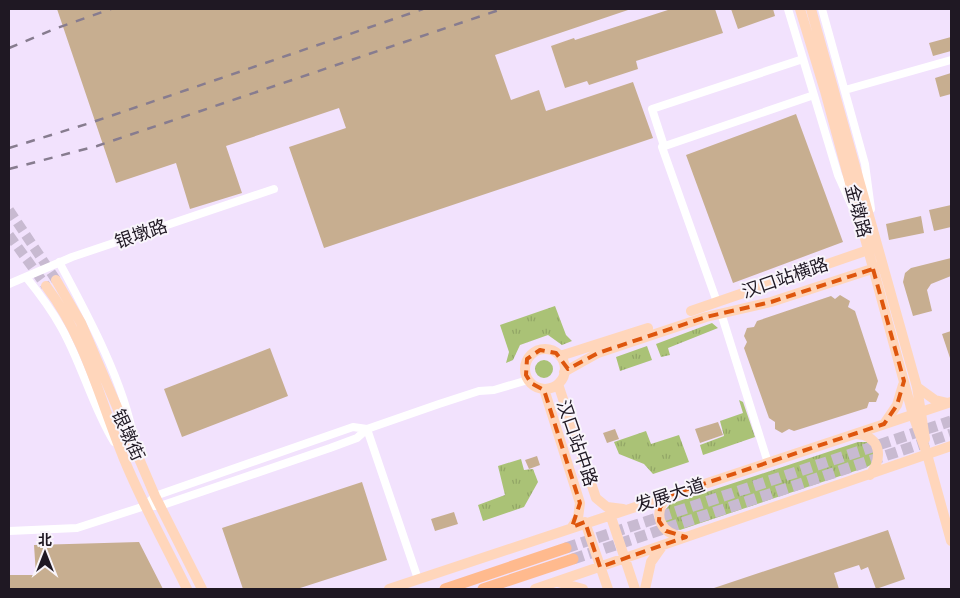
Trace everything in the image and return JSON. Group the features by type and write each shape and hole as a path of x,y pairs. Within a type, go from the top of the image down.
{"highway":[{"path":"445,589 566,548"},
{"path":"483,589 573,559"}],"main road":[{"name":"金墩路","path":"800,9 825,91 904,382 918,413"},
{"name":"金墩路","path":"811,9 880,246 917,387 918,413"},
{"name":"汉口站横路","path":"690,311 880,246"},
{"path":"648,328 560,356 546,349 531,355 525,369 528,380 535,386 544,389 558,384 564,372 598,352 721,313 771,302 884,265"},
{"name":"银墩街","path":"56,280 81,323 155,496 202,589"},
{"name":"银墩街","path":"46,286 73,327 112,423 124,458 145,506 187,589"},
{"path":"560,356 564,372"},
{"path":"884,424 897,405 904,382"},
{"name":"汉口站中路","path":"558,384 596,498 608,507 627,509"},
{"path":"917,387 935,400 950,403"},
{"name":"汉口站中路","path":"544,389 580,503 578,518 572,527"},
{"name":"发展大道","path":"389,589 585,522 950,403"},
{"path":"918,413 927,454 951,540"},
{"path":"855,434 868,437 877,445 879,457 870,475"},
{"path":"535,589 951,446"},
{"path":"667,496 660,508 659,521 666,531 686,538"},
{"path":"610,514 635,589"},
{"path":"585,522 608,589"},
{"path":"646,589 647,571 656,553 664,544"},
{"path":"647,571 653,589"},
{"path":"557,582 571,584 582,589"}],"street":[{"path":"788,9 838,174 862,228"},
{"path":"822,9 865,164 872,220"},
{"path":"717,302 662,147 664,146 652,109 803,59"},
{"path":"845,90 951,60"},
{"path":"664,146 814,95"},
{"name":"银墩路","path":"9,284 59,262 274,189"},
{"path":"59,262 91,323 130,415 137,454"},
{"path":"26,277 43,297 62,328 104,426 124,458"},
{"path":"721,313 768,463"},
{"path":"9,531 77,528 145,506 160,506 357,438 368,430 479,391 494,390 528,380"},
{"path":"145,506 155,496 353,427 368,430"},
{"path":"368,430 418,579"}],"highlighted area":[{"path":"873,269 904,381 897,405 884,424 667,496 660,508 659,521 666,531 686,537 600,567 585,522 572,527 580,503 544,390 531,383 526,375 527,359 540,350 556,353 568,369 598,353 706,317 771,302"}],"green space":[{"path":"555,306 566,335 572,341 562,345 548,335 520,345 513,360 506,363 509,352 500,325"},
{"path":"712,323 718,328 668,348 670,355 661,357 656,344"},
{"path":"647,346 652,360 620,371 616,357"},
{"path":"540,360 548,360 553,365 551,376 540,378 535,373 535,365"},
{"path":"739,400 743,402 755,437 703,455 700,445 724,436 720,421 743,413"},
{"path":"646,431 651,444 679,435 689,462 653,474 644,464 619,454 614,442"},
{"path":"858,442 867,442 875,450 872,464 867,467 680,530 665,524 663,513 670,504"},
{"path":"521,459 524,470 533,469 538,482 524,507 483,521 478,505 505,495 498,466"}],"building":[{"path":"57,9 631,9 495,55 511,100 539,90 546,111 633,82 653,138 324,248 289,147 346,128 339,108 226,146 242,193 190,209 176,163 116,183"},
{"path":"671,9 715,9 723,33 636,61 638,69 589,85 587,81 565,88 551,46"},
{"path":"731,9 773,9 775,16 738,29"},
{"path":"951,37 951,51 933,56 929,43"},
{"path":"951,73 951,94 940,97 935,78"},
{"path":"796,114 843,242 733,283 686,155"},
{"path":"951,205 951,227 934,231 929,210"},
{"path":"921,216 924,233 889,240 886,224"},
{"path":"951,258 951,276 931,284 927,290 932,311 913,316 903,282 905,273 911,268"},
{"path":"840,295 850,301 848,307 855,311 878,381 875,390 879,394 876,402 869,402 867,408 794,431 789,429 782,433 775,429 775,422 769,418 744,348 747,342 744,336 747,328 754,327 757,321 831,296 835,299"},
{"path":"951,331 951,361 942,334"},
{"path":"270,348 288,396 182,437 164,389"},
{"path":"718,422 723,435 700,443 695,429"},
{"path":"615,429 619,439 607,443 603,433"},
{"path":"537,456 540,465 529,469 525,460"},
{"path":"362,482 387,560 297,589 243,589 222,528"},
{"path":"454,512 458,524 435,531 431,519"},
{"path":"888,530 905,579 876,589 868,567 861,570 859,565 834,573 839,589 711,589"},
{"path":"139,542 163,589 9,589 9,575 36,575 34,545"}],"tunnel":[{"path":"9,210 56,280"},
{"path":"9,235 46,286"},
{"path":"566,548 951,421"},
{"path":"573,559 951,434"}],"railway":[{"path":"9,48 57,28 111,9"},
{"path":"9,148 90,123 423,9"},
{"path":"9,169 97,146 502,9"}]}
